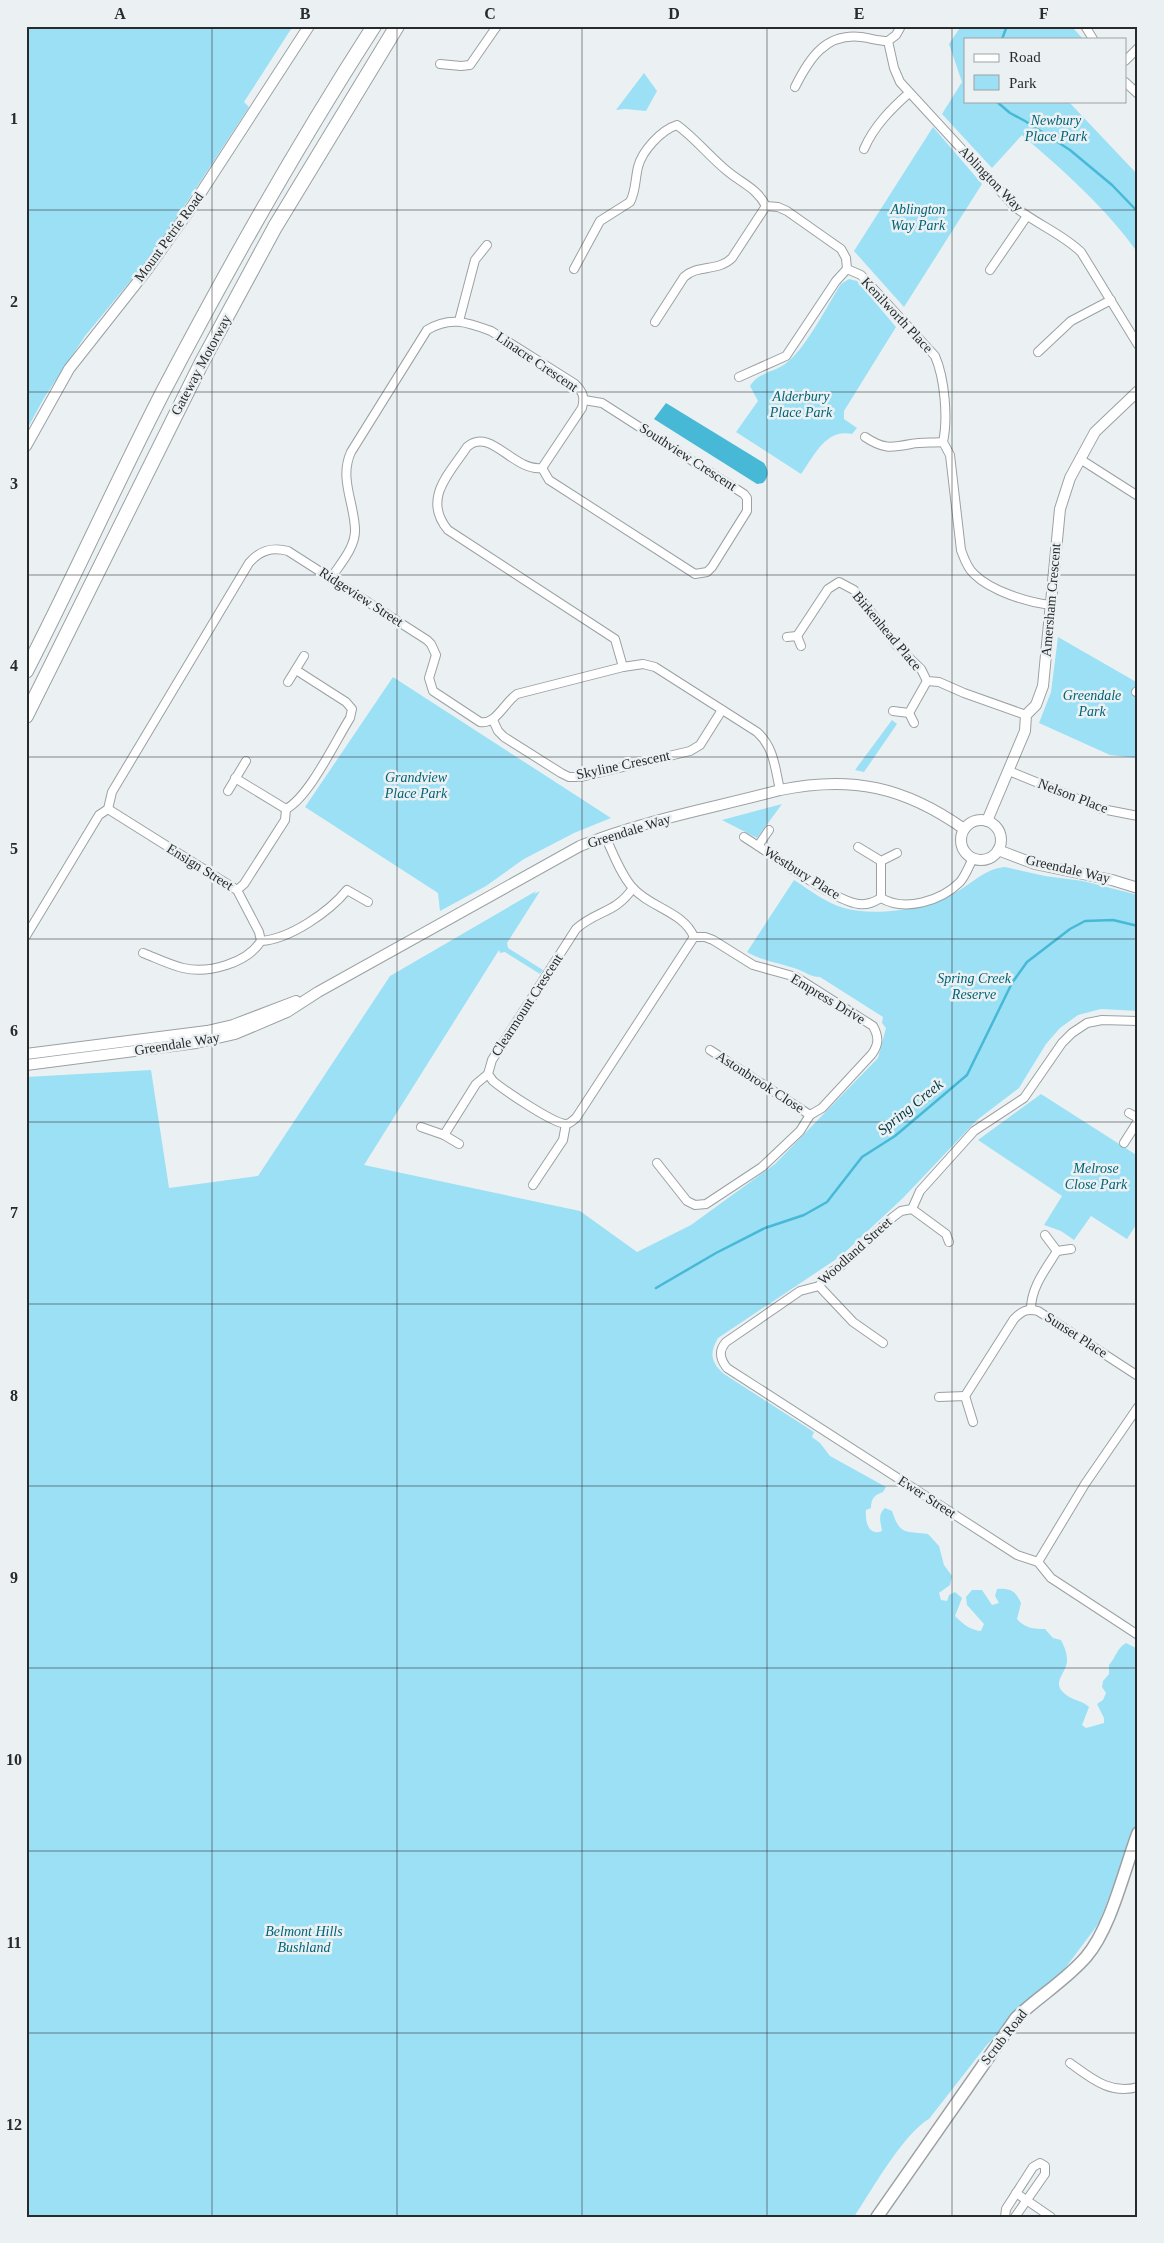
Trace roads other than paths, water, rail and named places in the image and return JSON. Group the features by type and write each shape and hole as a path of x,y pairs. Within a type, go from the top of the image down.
{"highway":[{"name":"Gateway Motorway","path":"26,671 164,390 215,295 260,214 374,26"},
{"name":"Gateway Motorway","path":"26,716 202,362 285,210 397,26"}],"main road":[{"name":"Scrub Road","path":"877,2217 1016,2018 1032,2002 1069,1975 1094,1946 1105,1925 1138,1833"}],"street":[{"name":"Mount Petrie Road","path":"26,446 69,369 147,270 189,211 308,26"},
{"path":"440,64 470,65 497,26"},
{"path":"795,87 814,54 827,44 850,37 888,41 896,35 901,26"},
{"path":"1085,26 1092,38"},
{"name":"Ablington Way","path":"888,41 894,68 900,82 1015,207 1068,240 1081,252 1138,345"},
{"path":"1126,60 1138,48"},
{"path":"1126,83 1138,94"},
{"path":"864,149 869,137 891,108 910,92"},
{"path":"574,269 600,221 630,202 641,159 662,134 669,128 677,125 688,133 727,171 757,192 766,206 732,258 725,265 690,271 684,277 655,322"},
{"name":"Kenilworth Place","path":"766,206 778,207 787,211 841,250 846,258 847,269 861,275 935,356 939,366 947,426 944,442 950,455 961,550 973,574 986,584 1029,602 1050,606"},
{"path":"990,270 1027,216"},
{"path":"459,321 475,260 487,245"},
{"path":"739,378 786,356 836,281 847,269"},
{"path":"1038,352 1071,322 1111,300"},
{"name":"Linacre Crescent","path":"332,578 354,538 355,529 346,478 346,467 351,452 427,330 438,323 459,321 491,331 575,384 582,391 584,400 582,408 542,468"},
{"name":"Amersham Crescent","path":"987,821 1010,771 1025,731 1026,715 1036,705 1043,686 1060,509 1070,478 1096,432 1138,391"},
{"name":"Southview Crescent","path":"542,468 549,480 695,574 707,572 712,567 748,511 747,498 744,494 602,402 584,400"},
{"path":"865,437 877,445 891,448 911,444 944,442"},
{"path":"542,468 527,467 490,443 473,441 467,447 438,492 436,503 438,515 448,530 615,638 623,667"},
{"path":"1080,459 1138,496"},
{"name":"Ridgeview Street","path":"26,936 99,815 108,809 112,792 249,563 256,555 266,550 277,548 288,551 432,644 436,655 429,678 433,691 480,722 486,723 494,720"},
{"name":"Birkenhead Place","path":"797,636 828,589 839,582 854,590 897,646 921,669 927,681 939,682 964,694 1026,715"},
{"path":"787,637 797,636 801,646"},
{"path":"288,682 304,656"},
{"path":"494,720 508,701 517,694 623,667 643,664 655,667 766,740 771,748 780,790"},
{"path":"286,809 295,805 307,788 350,718 352,709 346,702 296,670"},
{"path":"908,713 927,681"},
{"name":"Skyline Crescent","path":"494,720 498,731 504,737 560,773 569,777 581,777 690,751 700,745 722,710"},
{"path":"893,711 908,713"},
{"path":"908,713 914,723"},
{"path":"228,790 246,761"},
{"name":"Nelson Place","path":"1010,771 1102,809 1138,816"},
{"path":"235,778 286,809"},
{"name":"Greendale Way","path":"26,1065 196,1043 235,1034 287,1012 318,992 546,864 605,836 780,790 801,785 839,783 880,788 925,804 964,829"},
{"name":"Ensign Street","path":"108,809 237,890 259,932 261,941"},
{"path":"237,890 244,884 285,820 286,809"},
{"path":"974,821 987,821 992,824 1000,833 998,850 990,858 973,858 967,854 961,842 964,829 974,821"},
{"name":"Westbury Place","path":"758,846 769,830"},
{"path":"533,1185 563,1140 566,1124 576,1118 694,937 686,923 633,888 625,877 605,836"},
{"name":"Westbury Place","path":"744,837 848,901 870,904 881,898 890,904 906,905 928,900 952,890 962,880 973,858"},
{"path":"858,847 881,861"},
{"name":"Greendale Way","path":"998,850 1035,864 1112,880 1138,888"},
{"path":"881,861 897,853"},
{"path":"881,861 881,898"},
{"name":"Clearmount Crescent","path":"566,1124 554,1121 498,1085 488,1074 492,1060 576,929 587,919 620,904 633,888"},
{"path":"143,953 185,968 218,967 251,952 261,941 271,940 327,911 347,890 368,902"},
{"name":"Empress Drive","path":"657,1163 687,1201 701,1206 762,1167 800,1131 810,1114 822,1108 872,1054 878,1041 873,1026 796,977 753,965 713,940 705,937 694,937"},
{"name":"Greendale Way","path":"26,1054 207,1031 232,1025 318,992"},
{"path":"949,1242 946,1234 912,1209 920,1191 974,1131 1024,1098 1062,1043 1072,1033 1087,1023 1102,1020 1138,1021"},
{"name":"Astonbrook Close","path":"710,1050 810,1114"},
{"path":"444,1135 476,1084 488,1074"},
{"path":"1124,1143 1138,1120 1130,1113"},
{"path":"421,1127 444,1135 459,1144"},
{"name":"Woodland Street","path":"720,1354 726,1342 800,1291 818,1286 827,1275 842,1265 893,1217 901,1211 912,1209"},
{"path":"1045,1235 1058,1251"},
{"path":"1058,1251 1071,1250"},
{"path":"1031,1309 1034,1289 1058,1251"},
{"path":"818,1286 854,1322 883,1343"},
{"name":"Sunset Place","path":"965,1396 1014,1319 1021,1311 1031,1309 1038,1311 1138,1376"},
{"name":"Ewer Street","path":"720,1354 722,1362 736,1373 1017,1555 1038,1562 1051,1578 1138,1635"},
{"path":"939,1397 965,1396 973,1422"},
{"path":"1038,1562 1085,1484 1138,1407"},
{"path":"1070,2063 1112,2089 1128,2090 1138,2087"},
{"path":"1005,2217 1006,2209 1016,2193 1033,2167 1040,2162 1045,2166 1045,2174 1015,2217"},
{"path":"1016,2193 1051,2217"}],"waterway":[{"path":"1002,38 1007,26"},
{"path":"997,102 1010,113 1070,150 1112,185 1138,212"},
{"name":"Spring Creek","path":"656,1288 716,1253 765,1228 804,1215 827,1202 862,1157 895,1136 967,1075 1012,983 1027,962 1070,929 1085,921 1113,920 1138,926"}],"park label":[{"name":"Newbury Place Park","path":"1056,128"},
{"name":"Ablington Way Park","path":"918,217"},
{"name":"Alderbury Place Park","path":"801,404"},
{"name":"Greendale Park","path":"1092,704"},
{"name":"Grandview Place Park","path":"416,786"},
{"name":"Spring Creek Reserve","path":"974,986"},
{"name":"Melrose Close Park","path":"1096,1176"},
{"name":"Belmont Hills Bushland","path":"304,1939"}]}
